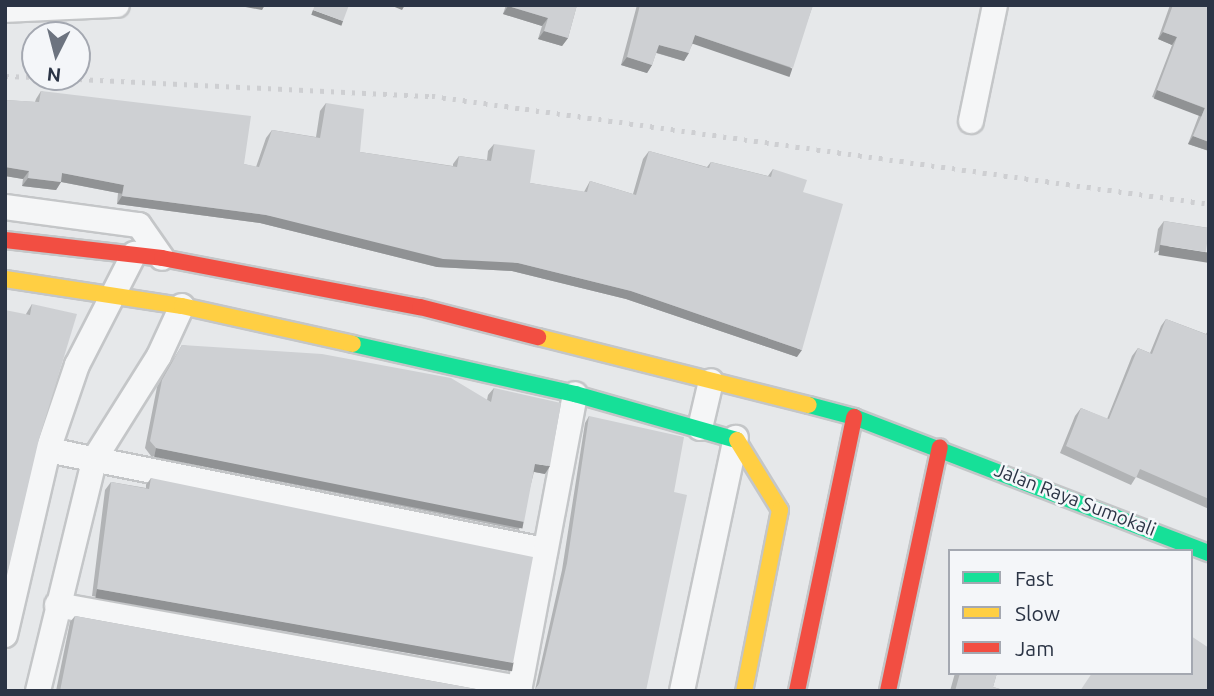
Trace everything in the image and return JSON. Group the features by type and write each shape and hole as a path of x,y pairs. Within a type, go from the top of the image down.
{"main road":[{"name":"Jalan Raya Sumokali","path":"5,240 162,258 420,307 854,417 940,447 1209,553"},
{"path":"5,279 182,306 575,394 736,438 771,486 780,510 744,691"},
{"path":"797,691 854,417"},
{"path":"888,691 940,447"}],"street":[{"path":"5,10 117,5"},
{"path":"971,121 995,5"},
{"path":"5,207 138,225 162,258"},
{"path":"5,635 48,450 77,365 117,297 134,254"},
{"path":"38,691 94,458 159,356 182,306"},
{"path":"700,428 711,381"},
{"path":"57,605 520,689 575,394"},
{"path":"682,691 736,438"},
{"path":"48,450 544,550"}],"building":[{"path":"315,5 349,5 343,21 313,10"},
{"path":"509,5 577,5 568,38 544,31 548,18"},
{"path":"640,5 813,5 793,68 695,35 689,53 659,45 652,65 627,57"},
{"path":"1173,5 1209,5 1209,142 1193,136 1205,108 1157,90 1177,37 1163,32"},
{"path":"41,91 251,116 244,164 259,167 272,130 320,138 326,103 364,109 360,152 457,167 459,156 491,161 494,144 535,150 530,183 587,192 590,181 636,195 649,151 709,168 711,162 771,177 773,169 807,180 803,192 843,204 802,350 631,291 518,263 443,259 266,215 122,196 124,185 62,173 61,182 28,178 29,171 5,167 5,100 39,102"},
{"path":"1164,221 1209,228 1206,252 1160,245"},
{"path":"32,304 77,314 39,439 5,584 5,310 30,315"},
{"path":"1166,319 1208,335 1209,333 1209,499 1140,469 1136,478 1066,446 1081,408 1109,419 1138,348 1152,354"},
{"path":"182,345 322,354 451,378 491,402 494,388 561,403 550,466 535,464 524,522 156,448 150,441 162,380"},
{"path":"589,416 684,437 674,492 687,495 646,691 534,691 539,684 567,563"},
{"path":"151,478 533,557 513,663 97,589 111,482 149,489"},
{"path":"75,616 487,691 60,691"},
{"path":"1193,637 1209,648 1209,691 1080,691 1091,675 1193,675"},
{"path":"959,675 996,675 993,687 1007,691 955,691"}],"railway":[{"path":"5,76 21,77"},
{"path":"91,80 432,96 1209,204"}],"traffic: fast":[{"path":"353,344 575,394 737,440"},
{"path":"809,405 854,417 1209,553"}],"traffic: slow":[{"path":"5,279 182,306 353,344"},
{"path":"538,337 809,405"},
{"path":"737,440 780,510 744,691"}],"traffic: jam":[{"path":"5,240 162,258 420,307 538,337"},
{"path":"797,691 854,417"},
{"path":"888,691 940,447"}]}
